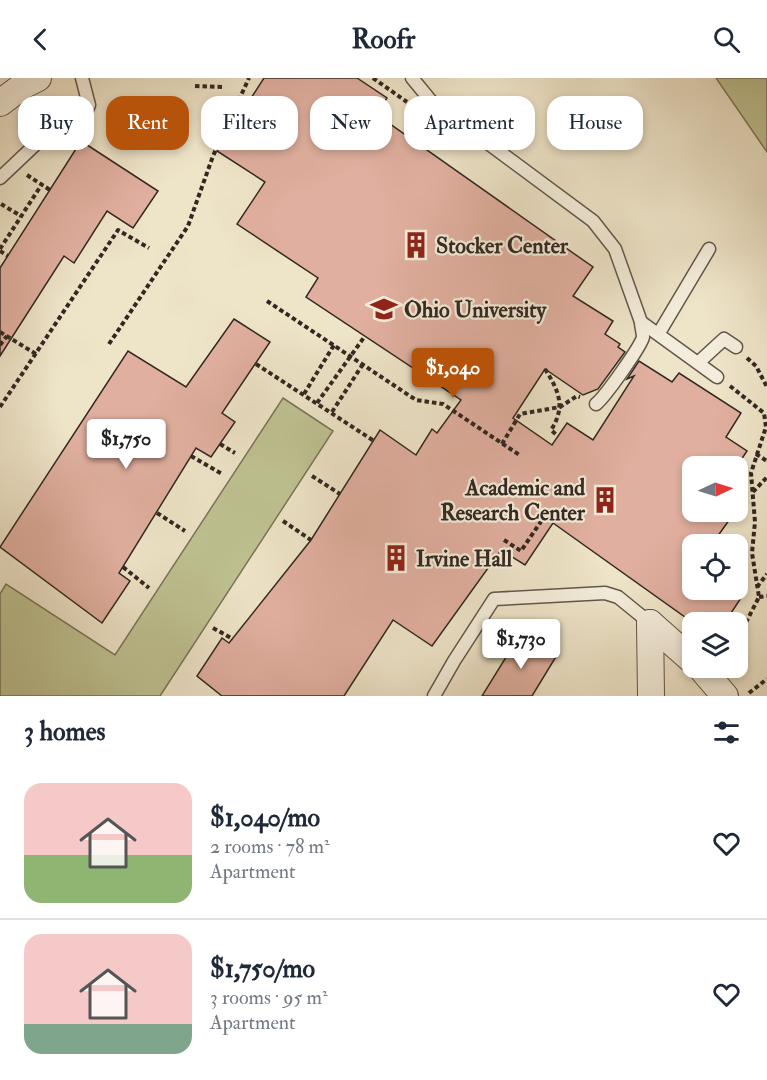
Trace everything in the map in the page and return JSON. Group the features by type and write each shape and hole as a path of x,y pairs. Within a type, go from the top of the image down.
{"street":[{"path":"0,103 24,85 38,78"},
{"path":"650,623 682,651"},
{"path":"650,623 651,696"},
{"path":"710,678 725,696"}],"lane":[{"path":"0,178 37,143 83,119 89,105 82,78"},
{"path":"412,78 431,101 593,221 615,249 641,322 643,337 603,398 596,404"},
{"path":"659,333 709,249"},
{"path":"641,322 717,377"},
{"path":"699,362 724,339 736,347"},
{"path":"434,696 494,599 605,593 618,597 650,623"}],"path":[{"path":"109,344 188,226 213,156 249,78"},
{"path":"373,78 404,100"},
{"path":"195,86 225,87"},
{"path":"27,175 50,190"},
{"path":"8,256 0,250 42,184"},
{"path":"1,204 21,216"},
{"path":"0,407 118,230 148,248"},
{"path":"267,301 416,400 443,404 521,456"},
{"path":"0,332 36,354"},
{"path":"0,345 7,336"},
{"path":"317,403 365,336"},
{"path":"304,394 334,345"},
{"path":"736,347 756,366 767,387"},
{"path":"255,364 374,441"},
{"path":"332,412 363,364"},
{"path":"545,369 556,387 560,407 558,420 551,430 558,436"},
{"path":"717,377 745,396 764,413 766,427 751,473 755,522 752,553 759,597 748,618"},
{"path":"502,444 520,414 560,407"},
{"path":"220,444 235,453"},
{"path":"756,454 767,460"},
{"path":"191,456 222,474"},
{"path":"312,476 340,494"},
{"path":"753,492 767,477"},
{"path":"157,513 185,531"},
{"path":"504,540 521,551 544,517"},
{"path":"283,521 310,540"},
{"path":"123,567 149,588"},
{"path":"757,587 767,574"},
{"path":"759,597 767,596"},
{"path":"213,628 233,639"},
{"path":"745,696 767,679"}],"green space":[{"path":"716,78 767,78 767,152"},
{"path":"283,398 333,431 160,696 0,696 0,594 6,584 115,655"}],"building":[{"path":"264,78 357,78 384,96 310,96 310,150 392,150 392,125 404,134 404,150 427,150 593,267 573,296 613,321 605,334 620,344 618,347 625,352 598,389 583,395 545,369 513,418 552,445 567,423 593,440 634,376 627,379 639,361 672,382 679,373 741,413 726,437 747,451 744,456 682,456 682,522 728,522 719,534 682,534 682,600 740,600 732,612 682,612 682,615 553,523 525,565 501,550 432,646 393,620 344,696 222,696 197,676 222,638 229,643 311,540 380,430 416,455 432,429 437,433 461,400 306,297 318,278 237,224 265,182 218,150 298,150 298,96 252,96"},
{"path":"94,149 158,191 133,228 107,211 74,263 64,256 0,356 0,268 75,150"},
{"path":"234,319 270,342 222,413 235,422 211,457 196,448 119,573 130,581 102,623 0,547 128,351 186,387"},
{"path":"521,633 557,655 532,696 482,696"}],"place":[{"name":"Stocker Center","path":"416,245"},
{"name":"Ohio University","path":"384,309"},
{"name":"Academic and Research Center","path":"605,500"},
{"name":"Irvine Hall","path":"396,558"}]}
